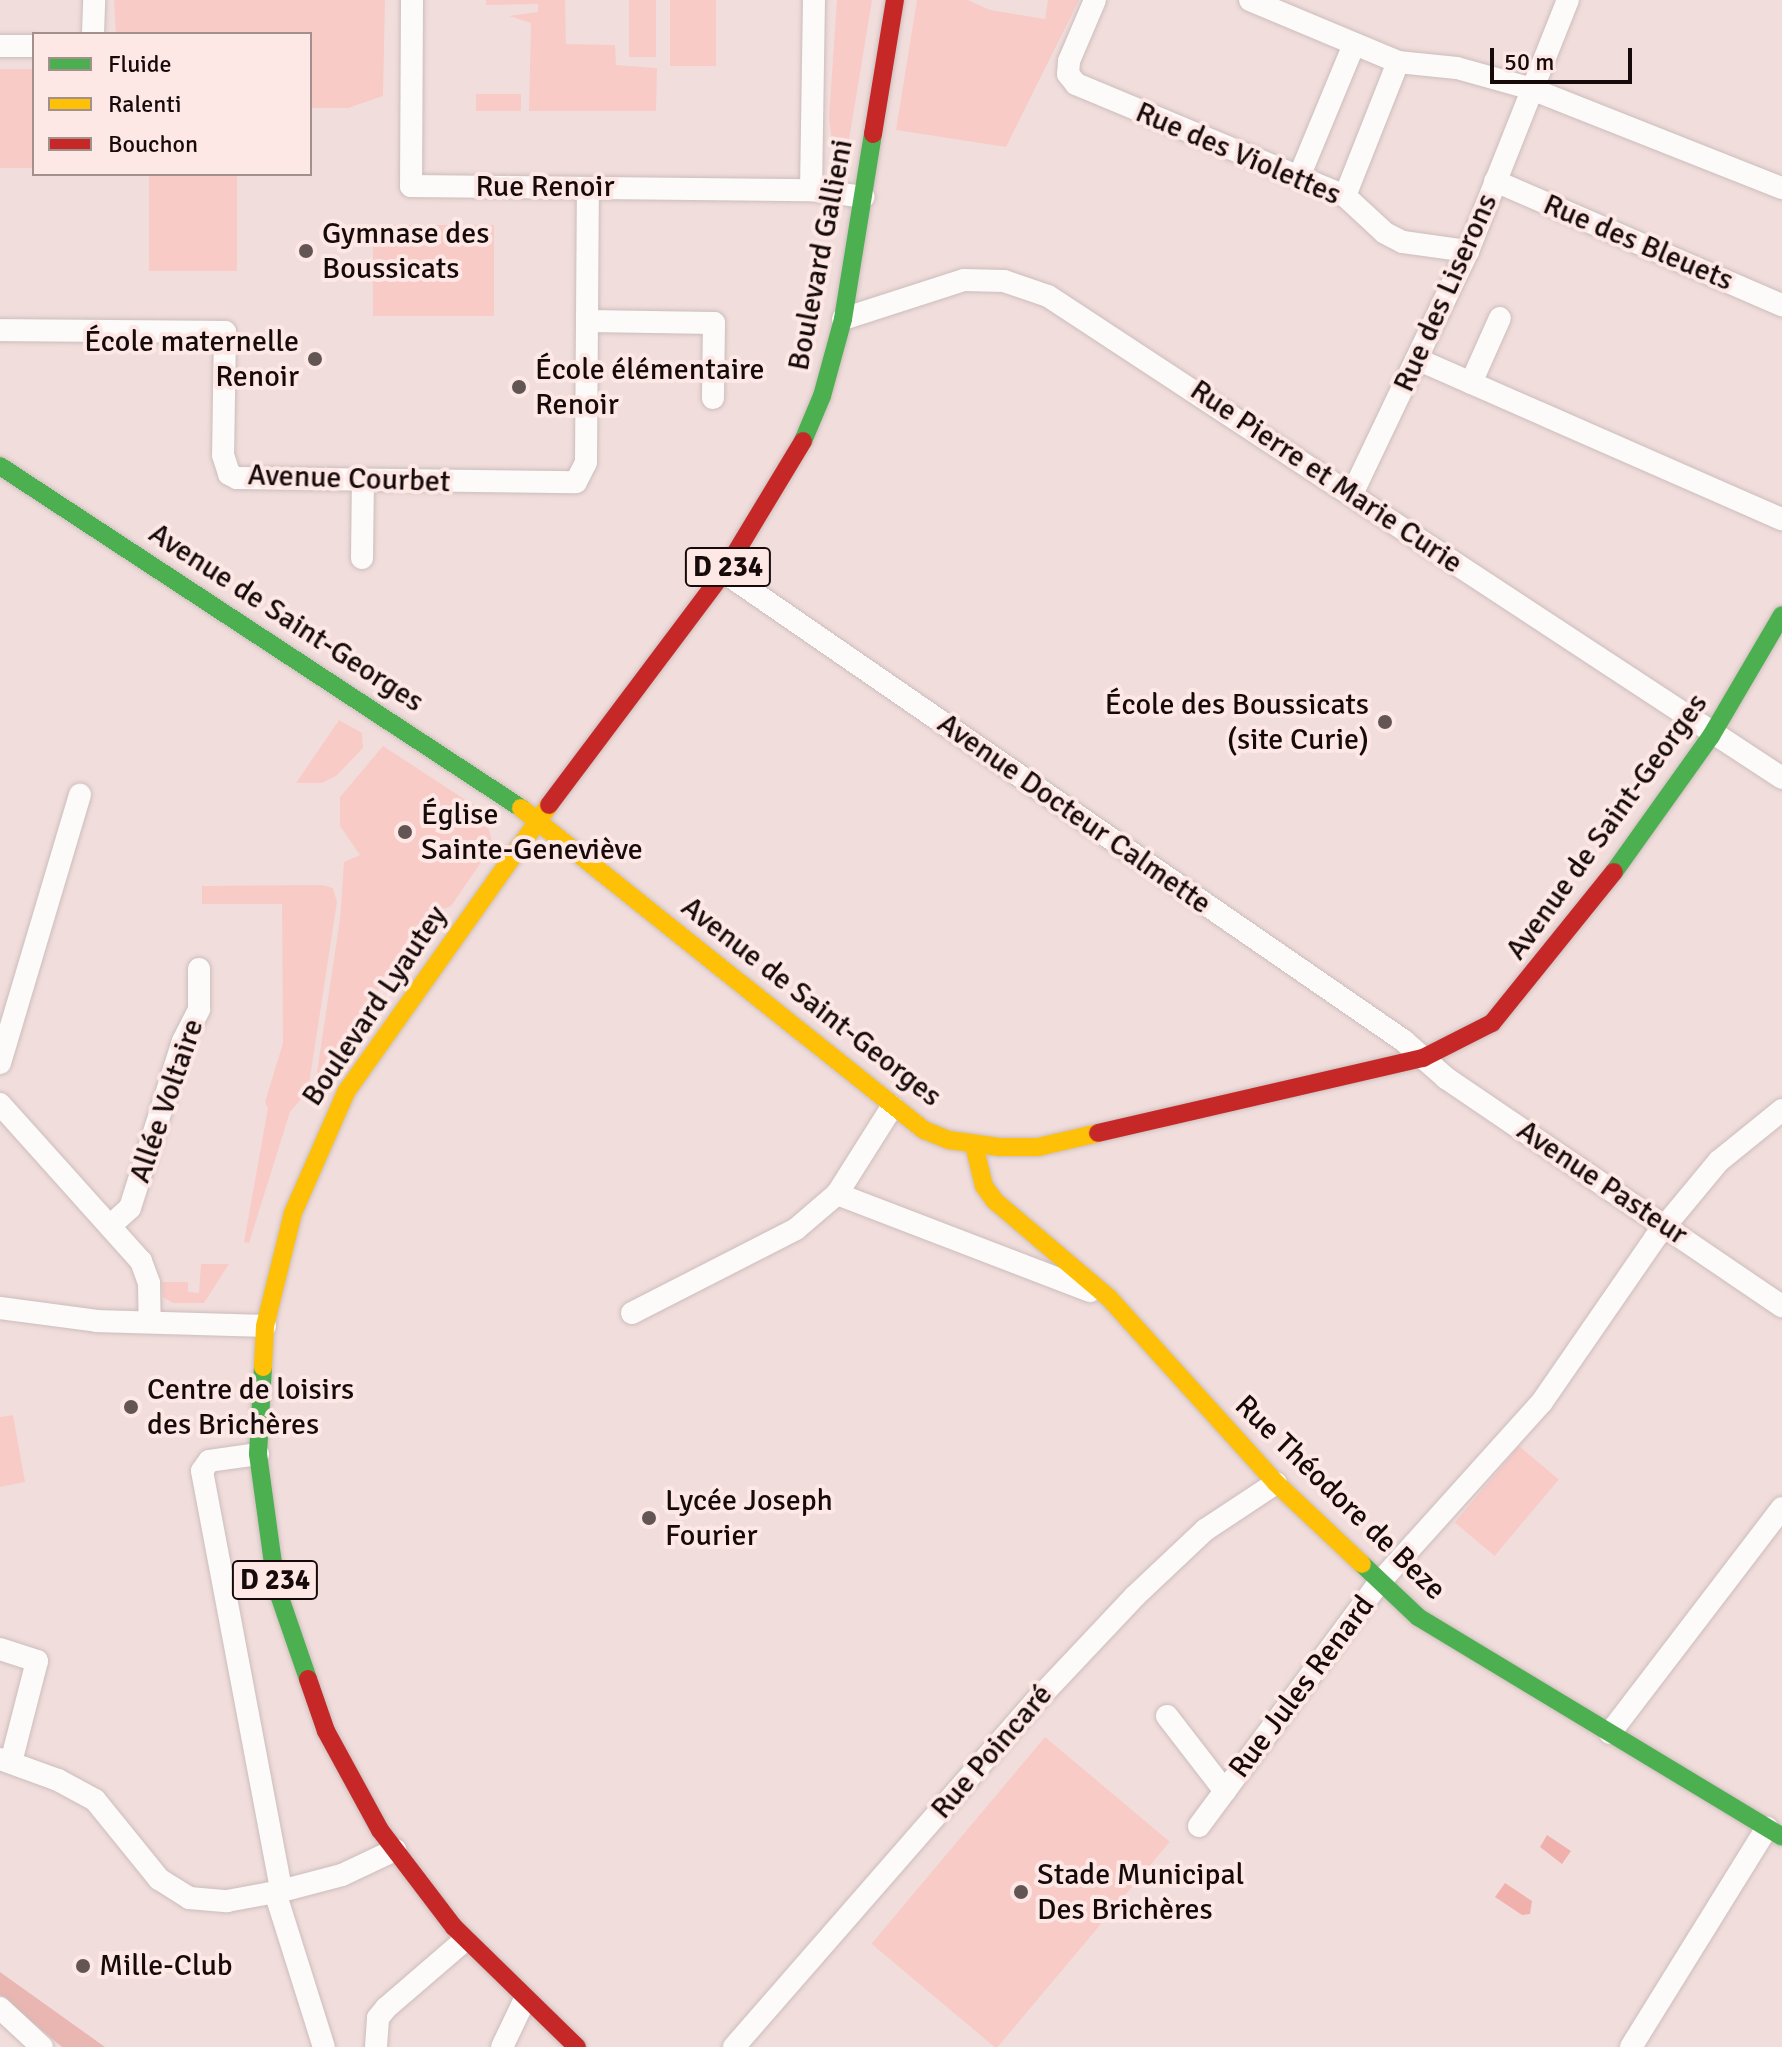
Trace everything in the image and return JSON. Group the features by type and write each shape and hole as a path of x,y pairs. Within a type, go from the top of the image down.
{"main road":[{"name":"Boulevard Gallieni","path":"538,819 724,572 799,450 822,396 843,319 895,0"},
{"name":"Avenue de Saint-Georges","path":"0,466 538,819 892,1107 924,1130 974,1145 1038,1147 1423,1058 1492,1023 1580,920 1711,736 1782,615"},
{"name":"Boulevard Lyautey","path":"538,819 375,1044 340,1104 293,1213 265,1326 258,1454 276,1586 306,1686 326,1731 395,1850 465,1940 524,2001 577,2047"},
{"name":"Rue Théodore de Beze","path":"974,1145 984,1186 995,1201 1109,1298 1276,1483 1418,1617 1775,1833"}],"street":[{"path":"93,32 94,0"},
{"name":"Rue Renoir","path":"412,0 411,186 811,190 864,197"},
{"path":"811,190 814,0"},
{"path":"1250,0 1398,62 1457,68 1529,88 1782,188"},
{"name":"Rue des Liserons","path":"1352,494 1419,360 1468,251 1529,88 1568,0"},
{"name":"Rue des Violettes","path":"1092,7 1067,68 1076,84 1345,196 1385,233 1403,242 1468,251"},
{"path":"1299,177 1354,44"},
{"path":"0,46 32,46"},
{"path":"1345,196 1398,62"},
{"name":"Rue des Bleuets","path":"1495,181 1782,305"},
{"name":"Avenue Courbet","path":"0,330 225,332 223,455 229,474 247,480 567,483 582,478 588,321 588,188"},
{"name":"Rue Pierre et Marie Curie","path":"843,319 956,281 994,280 1033,289 1352,494 1711,736 1782,778"},
{"path":"1471,383 1500,318"},
{"path":"588,321 714,323 713,398"},
{"path":"1419,360 1782,519"},
{"path":"362,558 363,481"},
{"name":"Avenue Docteur Calmette","path":"724,572 1423,1058"},
{"path":"0,1063 80,795"},
{"name":"Allée Voltaire","path":"111,1225 130,1208 183,1041 199,1009 199,969"},
{"name":"Avenue Pasteur","path":"1423,1058 1782,1306"},
{"path":"0,1104 111,1225 147,1273 150,1322"},
{"path":"632,1313 796,1229 837,1194 892,1107"},
{"name":"Rue Jules Renard","path":"1199,1826 1379,1583 1542,1402 1667,1227 1719,1161 1782,1110"},
{"path":"837,1194 1109,1298"},
{"path":"0,1308 49,1317 265,1326"},
{"path":"258,1454 209,1461 202,1471 278,1892 324,2047"},
{"name":"Rue Poincaré","path":"734,2047 1038,1699 1134,1597 1205,1530 1276,1483"},
{"path":"1610,1733 1782,1508"},
{"path":"0,1649 37,1661 6,1761 95,1800 173,1891 206,1901 278,1892 342,1875 395,1850"},
{"name":"Rue Jules Renard","path":"1167,1716 1225,1791"},
{"path":"1631,2047 1775,1833"},
{"path":"376,2047 378,2018 386,2008 465,1940"},
{"path":"502,2047 524,2001"},
{"path":"0,2008 42,2047"}],"shaded area":[{"path":"114,0 385,0 383,96 348,108 312,108 312,32 116,32"},
{"path":"486,0 565,0 566,44 615,45 616,65 657,68 656,111 529,111 531,23 509,16 538,12 538,4 486,5"},
{"path":"629,0 656,0 656,57 629,57"},
{"path":"670,0 716,0 716,66 670,66"},
{"path":"837,0 872,0 847,152 833,149 829,118"},
{"path":"917,0 968,0 990,10 1045,19 1048,0 1079,0 1006,147 896,130"},
{"path":"0,69 32,69 32,168 0,168"},
{"path":"476,94 521,94 521,111 476,111"},
{"path":"149,176 237,176 237,271 149,271"},
{"path":"373,225 494,225 494,316 373,316"},
{"path":"339,720 362,733 363,748 336,776 322,783 296,783"},
{"path":"383,746 484,812 493,845 451,906 431,914 316,1079 340,919 344,862 360,855 340,826 340,797"},
{"path":"322,885 333,888 337,902 308,1091 290,1112 249,1243 244,1242 268,1108 265,1102 283,1043 282,904 202,904 202,886"},
{"path":"201,1264 229,1264 204,1303 173,1303 163,1297 162,1282 188,1282 188,1292 199,1293"},
{"path":"13,1415 25,1482 0,1487 0,1417"},
{"path":"1519,1446 1559,1479 1495,1556 1455,1523"},
{"name":"Stade Municipal Des Brichères","path":"1045,1737 1170,1842 998,2047 871,1944"},
{"path":"1547,1835 1571,1851 1562,1864 1540,1847"},
{"path":"1505,1883 1532,1901 1530,1914 1522,1915 1495,1897"},
{"path":"0,1972 105,2047 62,2047 0,1995"}],"traffic: fast":[{"path":"803,441 822,396 843,319 873,134"},
{"path":"0,466 521,808"},
{"path":"1614,872 1711,736 1782,615"},
{"path":"263,1367 258,1454 276,1586 308,1679"},
{"path":"1362,1564 1418,1617 1782,1837"}],"traffic: slow":[{"path":"263,1367 265,1326 293,1213 346,1092 549,805"},
{"path":"521,808 924,1130 949,1140 999,1147 1038,1147 1098,1133"},
{"path":"974,1145 984,1186 995,1201 1109,1298 1276,1483 1362,1564"}],"traffic: jam":[{"path":"873,134 895,0"},
{"path":"549,805 724,572 803,441"},
{"path":"1098,1133 1423,1058 1492,1023 1614,872"},
{"path":"308,1679 326,1731 380,1830 454,1927 577,2047"}],"place":[{"name":"Gymnase des Boussicats","path":"306,251"},
{"name":"École maternelle Renoir","path":"315,359"},
{"name":"École élémentaire Renoir","path":"519,387"},
{"name":"École des Boussicats (site Curie)","path":"1385,722"},
{"name":"Église Sainte-Geneviève","path":"405,832"},
{"name":"Centre de loisirs des Brichères","path":"131,1407"},
{"name":"Lycée Joseph Fourier","path":"649,1518"},
{"name":"Stade Municipal Des Brichères","path":"1021,1892"},
{"name":"Mille-Club","path":"83,1966"}]}
